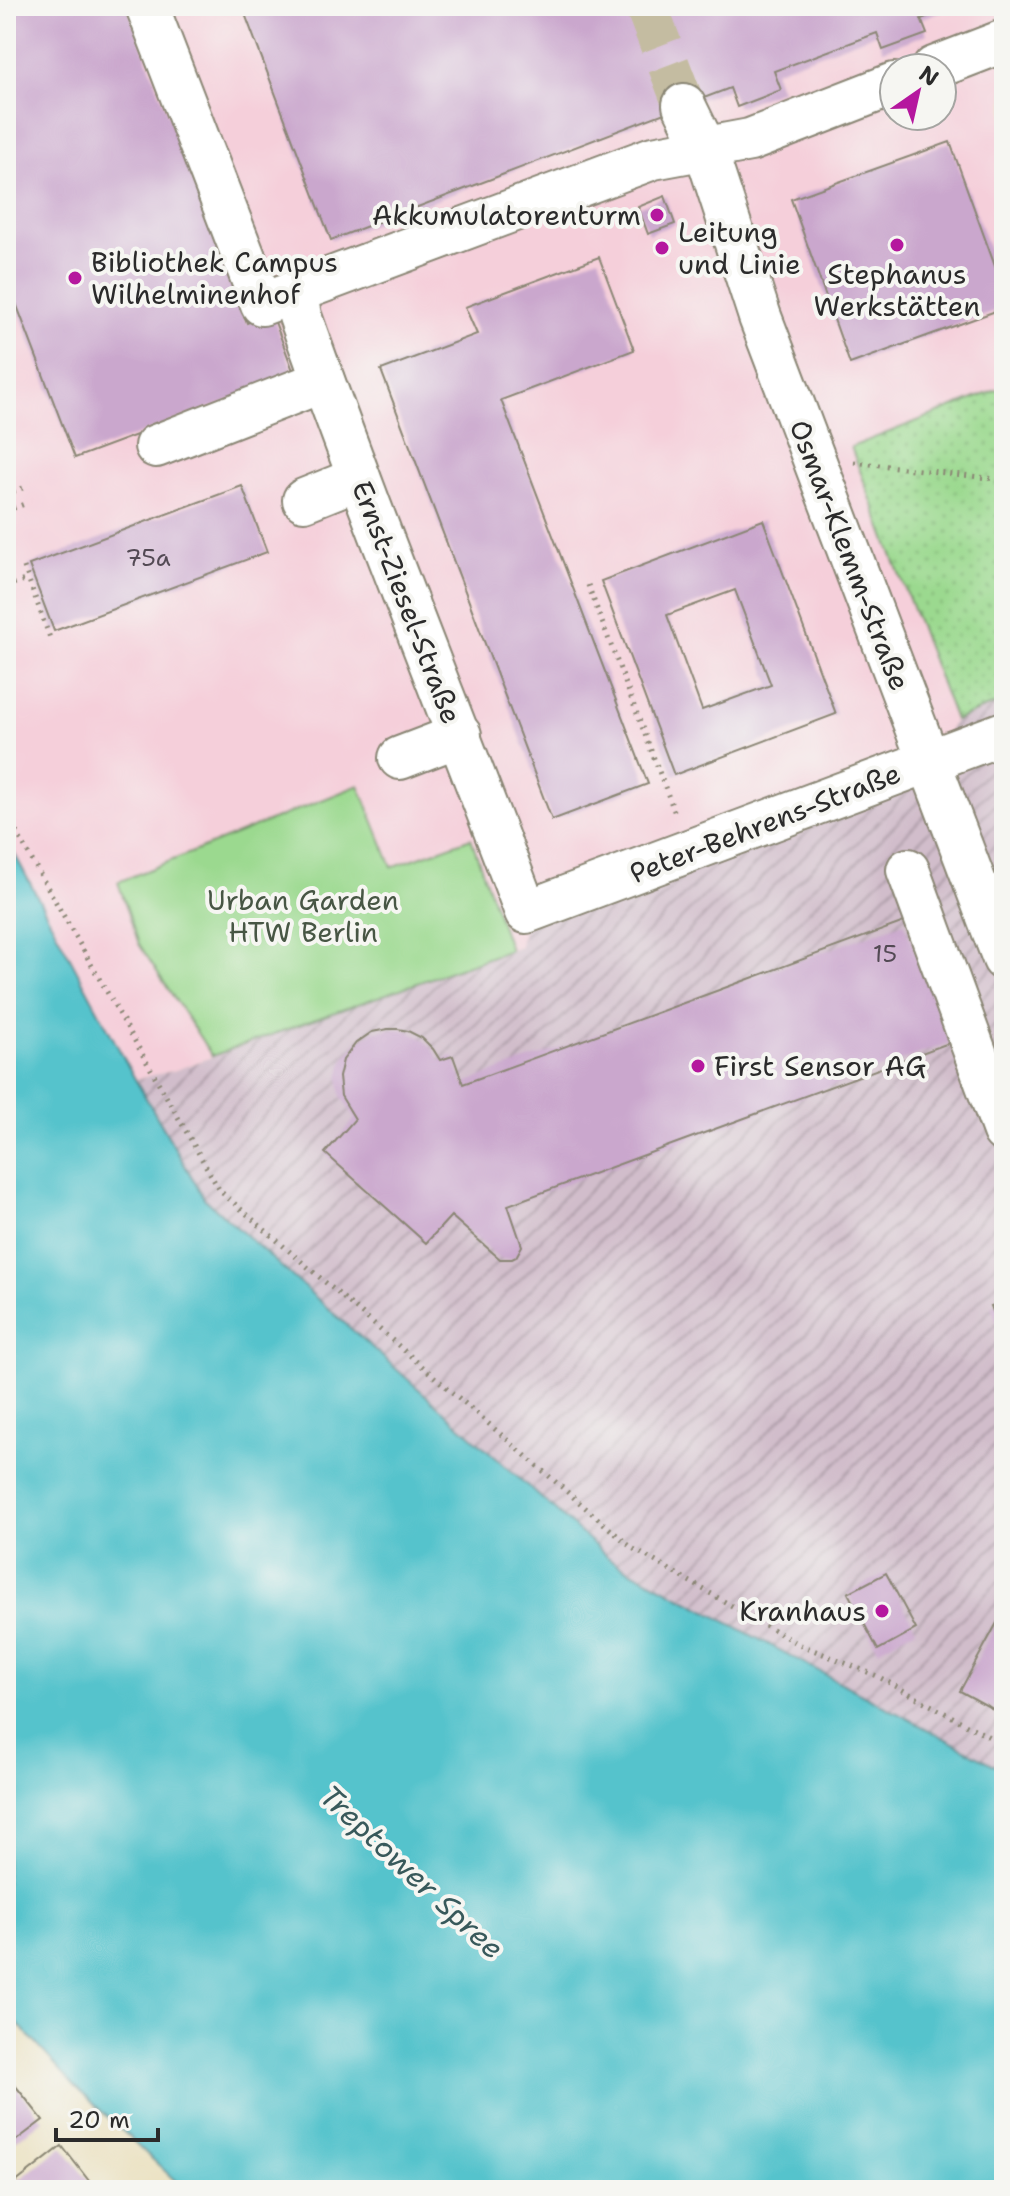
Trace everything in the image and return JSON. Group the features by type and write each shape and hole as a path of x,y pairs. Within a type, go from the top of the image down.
{"street":[{"path":"147,6 262,304 653,158 750,140 878,90"},
{"path":"958,59 1004,41"},
{"name":"Osmar-Klemm-Straße","path":"684,105 705,148 760,317 1004,959"},
{"name":"Ernst-Ziesel-Straße","path":"295,290 300,316 359,478 526,912"},
{"path":"156,446 323,381"},
{"path":"304,500 359,478"},
{"name":"Peter-Behrens-Straße","path":"526,912 1004,733"},
{"path":"400,758 460,735"},
{"path":"908,870 1004,1131"}],"path":[{"path":"818,468 846,462 1004,480"},
{"path":"6,494 23,488"},
{"path":"6,511 27,503"},
{"path":"24,567 50,638"},
{"path":"6,586 28,579"},
{"path":"588,585 690,851"},
{"path":"6,810 220,1191 632,1548 796,1643 877,1676 1004,1745"}],"shaded area":[{"path":"6,6 1004,6 1004,387 851,447 955,720 929,762 520,946 173,1071 135,1079 6,838"},
{"name":"First Sensor AG","path":"1004,701 1004,1770 611,1560 204,1198 135,1079 173,1071 520,946 526,912 929,762 955,720"}],"green space":[{"path":"1004,387 1004,701 955,720 851,447"},
{"name":"Urban Garden HTW Berlin","path":"359,785 392,867 471,838 510,950 212,1056 139,944 118,882"}],"water":[{"name":"Treptower Spree","path":"6,838 135,1079 204,1198 611,1560 1004,1770 1004,2190 185,2190 75,2086 6,2011"}],"building":[{"path":"6,6 127,6 247,323 272,314 295,376 75,458 6,277"},
{"path":"242,6 598,6 603,18 636,6 955,6 921,19 927,34 883,50 877,33 774,71 781,90 737,107 730,88 331,240"},
{"name":"Stephanus Werkstätten","path":"950,142 1004,291 1004,308 850,364 791,199"},
{"name":"Akkumulatorenturm","path":"665,196 675,224 648,234 638,207"},
{"path":"599,257 634,350 501,400 648,784 552,820 381,370 477,334 465,307"},
{"path":"242,486 267,552 54,631 29,565"},
{"path":"763,520 836,714 674,775 601,581","holes":["735,590 771,685 702,710 667,615"]},
{"name":"First Sensor AG","path":"904,922 949,1043 508,1205 522,1246 512,1259 500,1259 451,1216 426,1243 325,1153 355,1119 341,1096 339,1077 343,1060 356,1043 372,1032 398,1029 422,1038 440,1060 453,1056 463,1084"},
{"path":"1004,1302 1004,1340 991,1306"},
{"name":"Kranhaus","path":"886,1573 916,1629 878,1650 848,1593"},
{"path":"1004,1610 1004,1715 960,1691"},
{"path":"14,2084 43,2120 6,2148 6,2085 9,2089"},
{"path":"62,2146 96,2190 6,2190"}],"tunnel":[{"path":"646,6 684,105"}],"place":[{"name":"Akkumulatorenturm","path":"657,215"},
{"name":"Stephanus Werkstätten","path":"897,245"},
{"name":"Leitung und Linie","path":"662,248"},
{"name":"Bibliothek Campus Wilhelminenhof","path":"75,278"},
{"name":"First Sensor AG","path":"698,1066"},
{"name":"Kranhaus","path":"882,1611"}]}
